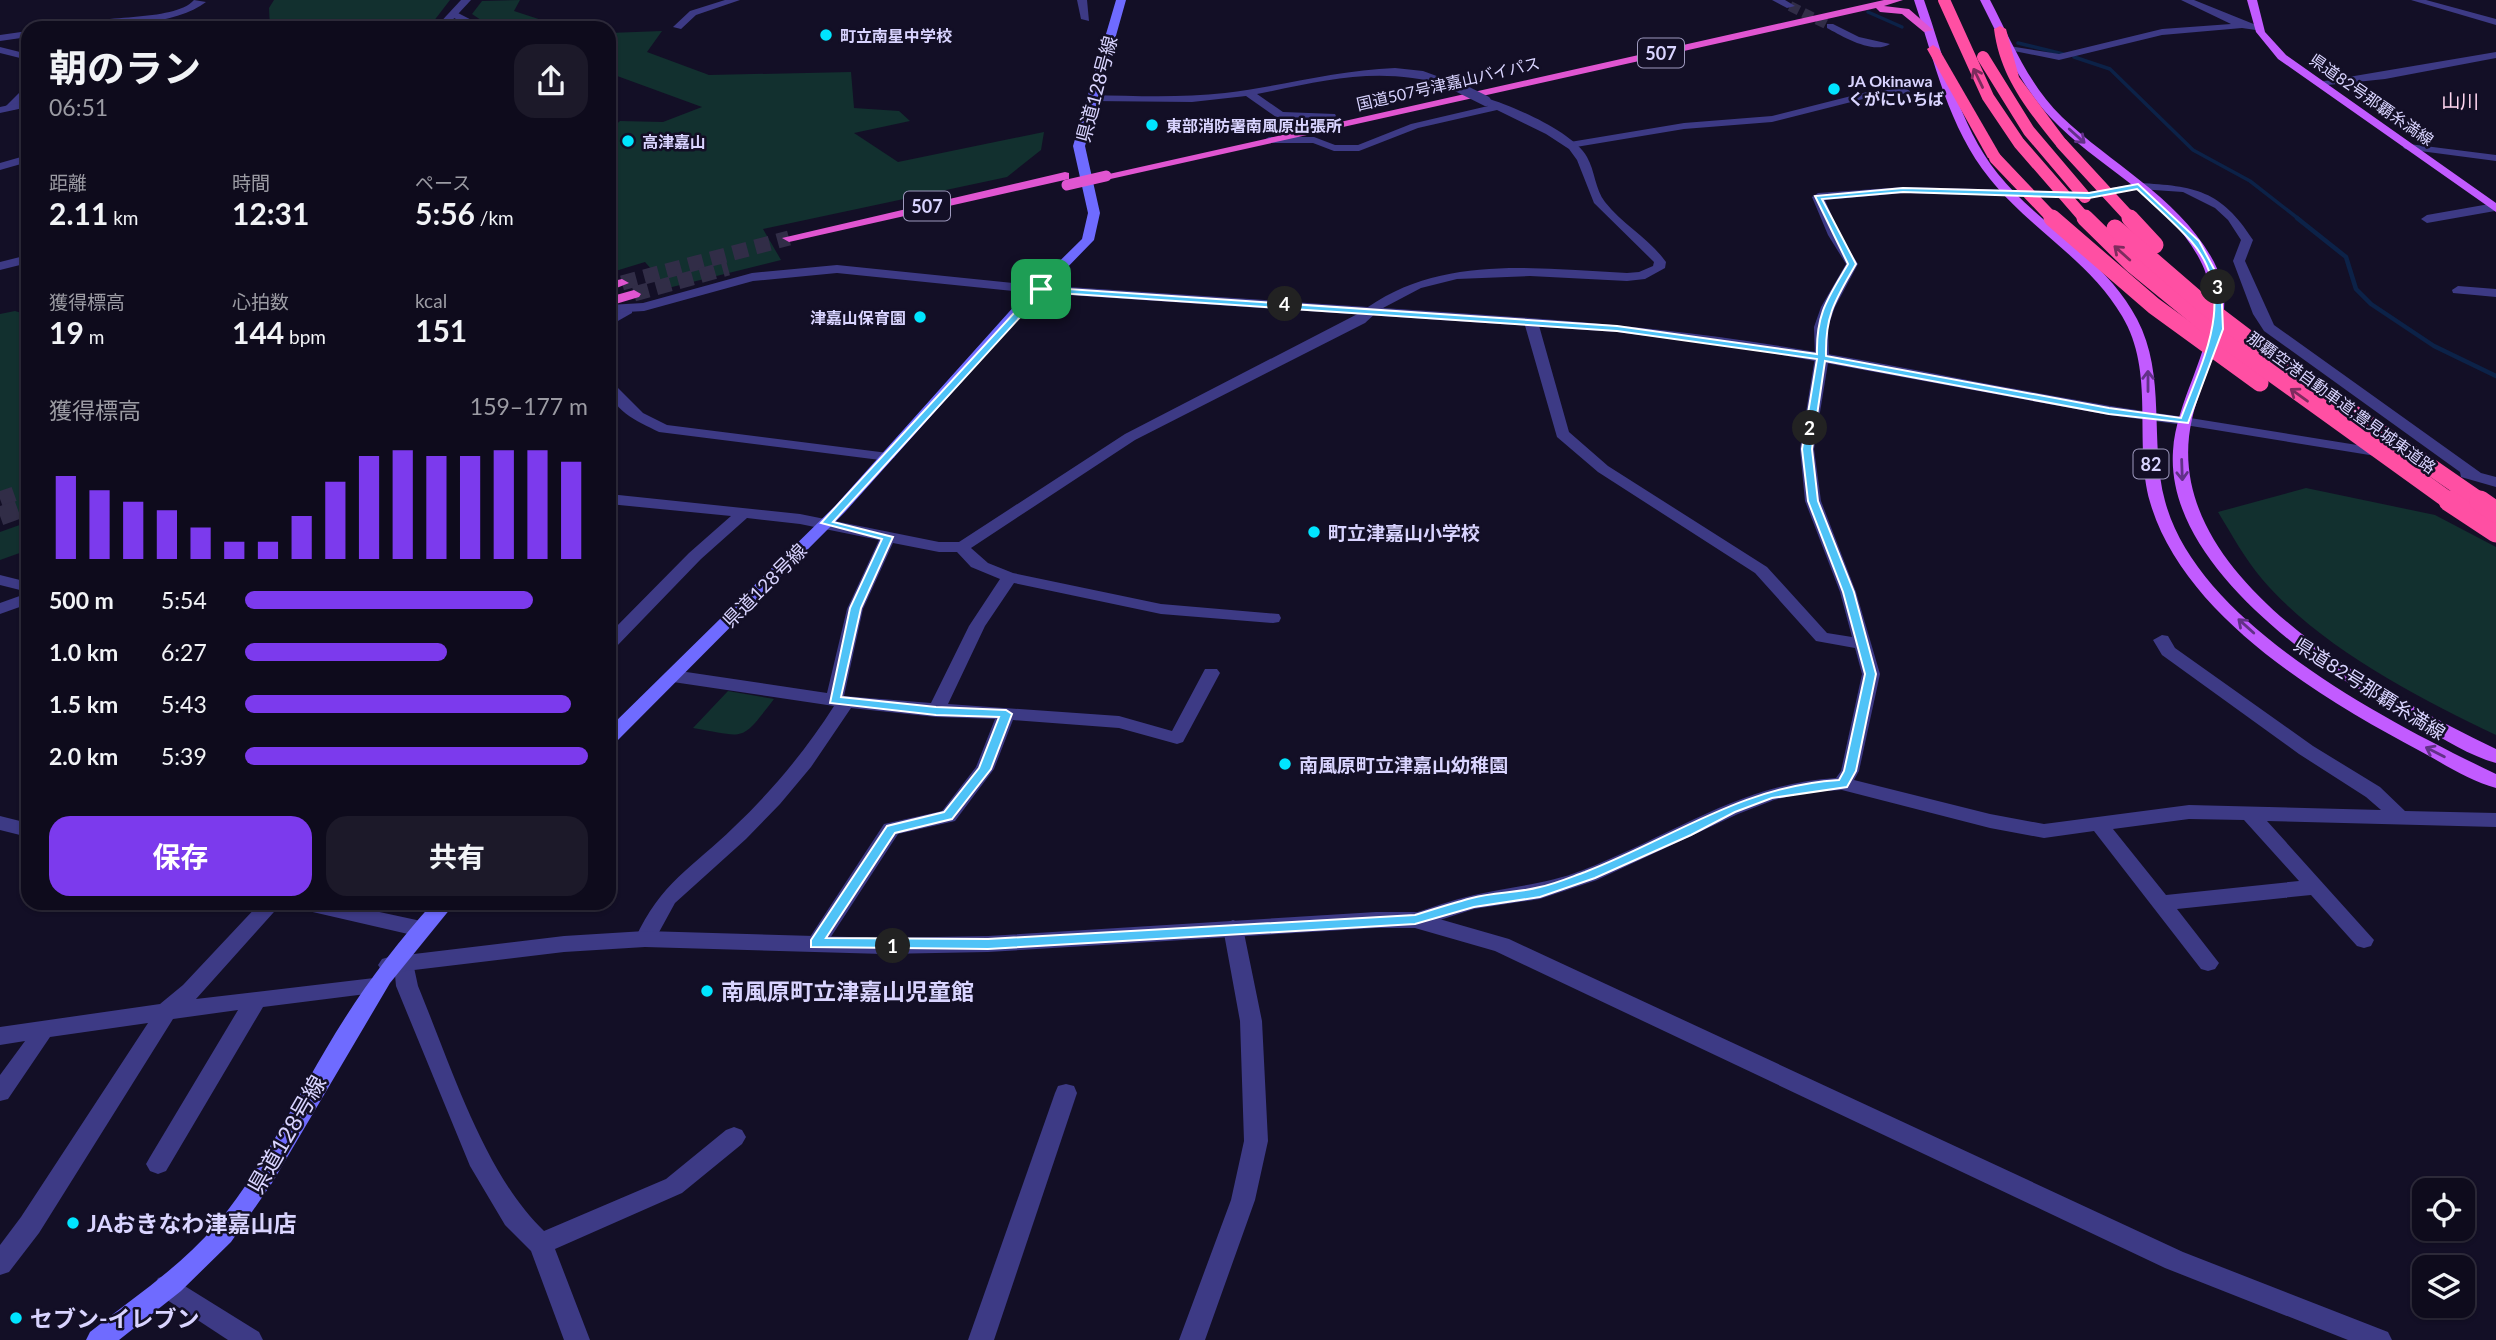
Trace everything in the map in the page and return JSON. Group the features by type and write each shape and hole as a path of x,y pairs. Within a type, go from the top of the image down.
{"highway":[{"name":"国道507号津嘉山バイパス","path":"789,238 1104,172 1271,128 1859,0"},
{"name":"国道507号津嘉山バイパス","path":"1271,128 1344,124 1898,0"},
{"name":"那覇空港自動車道;豊見城東道路","path":"1944,0 1968,57 2000,115 2051,183 2101,234 2168,294 2255,363 2493,520"},
{"name":"那覇空港自動車道;豊見城東道路","path":"1960,0 1984,58 2003,94 2071,182 2113,226 2204,305 2493,520"},
{"path":"1845,12 1899,9 1911,14 1928,30"},
{"path":"2000,29 2001,51 2022,93 2062,144 2122,211 2200,286 2493,520"},
{"path":"1933,49 1995,158 2019,186 2076,239 2236,366 2298,410 2493,520"},
{"name":"国道507号津嘉山バイパス","path":"800,248 1066,180"},
{"path":"616,300 634,294"}],"main road":[{"name":"県道128号線","path":"616,732 826,523 977,355 1082,248 1091,231 1094,213 1079,153 1091,98 1121,0"},
{"name":"県道82号那覇糸満線","path":"1919,0 1933,49 1963,132 1976,153 2009,194 2101,280 2130,317 2148,365 2152,478 2164,521 2187,562 2218,600 2269,646 2334,693 2422,746 2496,782"},
{"name":"県道82号那覇糸満線","path":"1985,0 2026,82 2055,117 2138,186 2196,242 2217,282 2218,329 2184,421 2180,466 2190,509 2204,539 2231,575 2278,621 2329,662 2392,704 2496,757"},
{"path":"2252,0 2256,27"},
{"name":"県道82号那覇糸満線","path":"2256,27 2269,45 2318,83 2496,208"},
{"name":"県道128号線","path":"99,1340 204,1253 236,1217 374,986 397,964 421,929 439,910"}],"street":[{"path":"114,21 195,6 201,2 199,0"},
{"path":"448,21 466,0"},
{"path":"678,27 693,13 735,0"},
{"path":"1082,0 1086,19"},
{"path":"1777,0 1790,6"},
{"path":"2186,0 2242,25 2256,27"},
{"path":"2416,0 2496,22"},
{"path":"455,15 467,21"},
{"path":"2009,48 2059,57 2162,32 2242,25"},
{"path":"1830,26 1857,40 1885,44"},
{"path":"0,38 21,35"},
{"path":"0,50 21,55"},
{"path":"2318,83 2385,76 2496,55"},
{"path":"616,500 826,523 939,547 962,547 1130,436 1360,320 1400,293 1445,278 1484,274 1627,277 1641,276 1659,268 1660,262 1651,247 1623,227 1597,200 1582,158 1570,145 1448,82 1419,74 1385,71 1194,99 1091,98"},
{"path":"1570,145 1684,126 1772,118 1867,95 1905,91"},
{"path":"1249,93 1271,128 1320,141 1334,148 1359,148 1402,130 1497,107"},
{"path":"5,109 21,94"},
{"path":"1271,128 1331,116"},
{"path":"1320,141 1344,124"},
{"path":"2409,147 2496,158"},
{"path":"0,167 21,160"},
{"path":"1842,784 1850,771 1871,674 1848,592 1813,501 1807,449 1822,358 1821,327 1828,307 1852,264 1818,197 1903,190 2089,195 2138,186 2185,189 2197,193 2233,218 2247,240 2239,261 2260,314 2269,328 2476,477"},
{"path":"2427,219 2496,208"},
{"path":"0,266 21,261"},
{"path":"616,309 627,310 752,276 813,269 1041,289 1531,322 1700,338 1822,358 2150,417 2400,456 2496,482"},
{"path":"2458,290 2496,293"},
{"path":"616,317 627,310"},
{"path":"1531,322 1562,434 1603,469 1761,570 1822,637 1863,644"},
{"path":"616,394 638,416 664,429 812,445 888,457"},
{"path":"616,637 686,565 744,513"},
{"path":"645,939 656,914 676,886 721,851 788,783 818,748 840,701 855,608 888,537"},
{"path":"962,547 969,559 1010,577 1161,609 1273,618"},
{"path":"936,711 977,626 1010,577"},
{"path":"0,580 21,585"},
{"path":"0,609 21,601"},
{"path":"2162,640 2168,651 2306,750 2373,792 2400,817"},
{"path":"673,676 840,701 936,711 1119,722 1177,738 1211,673"},
{"path":"816,943 891,829 948,816 985,769 1006,714"},
{"path":"577,1340 541,1244 514,1218 482,1166 397,964 564,944 645,939 988,944 1415,919 1474,902 1540,892 1590,875 1686,832 1731,808 1770,794 1807,786 1842,784 1990,821 2044,831 2189,812 2495,821"},
{"path":"2248,812 2364,940"},
{"path":"0,823 21,828"},
{"path":"2099,824 2208,963"},
{"path":"2162,903 2315,887"},
{"path":"0,1264 30,1225 167,1011 191,991 266,910"},
{"path":"336,910 421,929"},
{"path":"1415,919 1502,945 2174,1260 2379,1340"},
{"path":"1192,1340 1243,1200 1256,1141 1251,1021 1233,928"},
{"path":"0,1036 256,999 374,986"},
{"path":"158,1164 256,999"},
{"path":"0,1092 43,1028"},
{"path":"981,1340 1066,1093"},
{"path":"541,1244 674,1186 734,1137"},
{"path":"167,1286 250,1340"}],"green space":[{"path":"274,0 450,0 434,21 270,21 269,8"},
{"path":"520,0 514,11 545,21 482,21 472,14 482,1"},
{"path":"662,31 647,52 709,75 851,72 854,108 899,111 910,121 854,133 898,162 1044,132 1041,150 1007,177 763,229 781,260 668,288 645,262 616,271 616,125 620,121 663,122 702,107 616,76 616,33"},
{"path":"15,311 21,313 21,521 0,497 0,314"},
{"path":"2306,488 2435,515 2496,547 2496,735 2403,687 2312,627 2285,604 2262,579 2218,512"},
{"path":"21,524 21,552 0,560 0,532"},
{"path":"728,691 774,699 755,723 741,733 693,728"}],"waterway":[{"path":"1868,12 1902,27"},
{"path":"2018,43 2063,54"},
{"path":"2074,57 2110,69 2193,150 2250,181 2300,220"},
{"path":"2297,218 2346,257 2356,289 2371,304 2434,346 2496,376"}],"tunnel":[{"path":"1790,6 1830,26"},
{"path":"622,283 789,238"},
{"path":"634,294 728,268"},
{"path":"0,499 21,492"},
{"path":"0,516 21,508"}],"place":[{"name":"町立南星中学校","path":"826,35"},
{"name":"JA Okinawa くがにいちば","path":"1834,89"},
{"name":"東部消防署南風原出張所","path":"1152,125"},
{"name":"高津嘉山","path":"628,141"},
{"name":"津嘉山保育園","path":"920,317"},
{"name":"町立津嘉山小学校","path":"1314,532"},
{"name":"南風原町立津嘉山幼稚園","path":"1285,764"},
{"name":"南風原町立津嘉山児童館","path":"707,991"},
{"name":"JAおきなわ津嘉山店","path":"73,1223"},
{"name":"セブン-イレブン","path":"16,1318"}],"district":[{"name":"山川","path":"2460,100"}],"route":[{"path":"1041,289 1022,306 826,523 888,537 855,608 834,700 936,711 1006,714 985,769 948,816 891,829 816,943 884,946 988,944 1110,939 1233,928 1415,919 1474,902 1540,892 1590,875 1686,832 1731,808 1770,794 1807,786 1842,784 1850,771 1871,674 1848,592 1813,501 1807,449 1822,358 1821,327 1828,307 1852,264 1834,234 1818,197 1903,190 2089,195 2138,186 2196,242 2217,282 2220,301 2218,329 2184,421 2109,411 1822,358 1700,338 1617,328 1041,289"}]}
